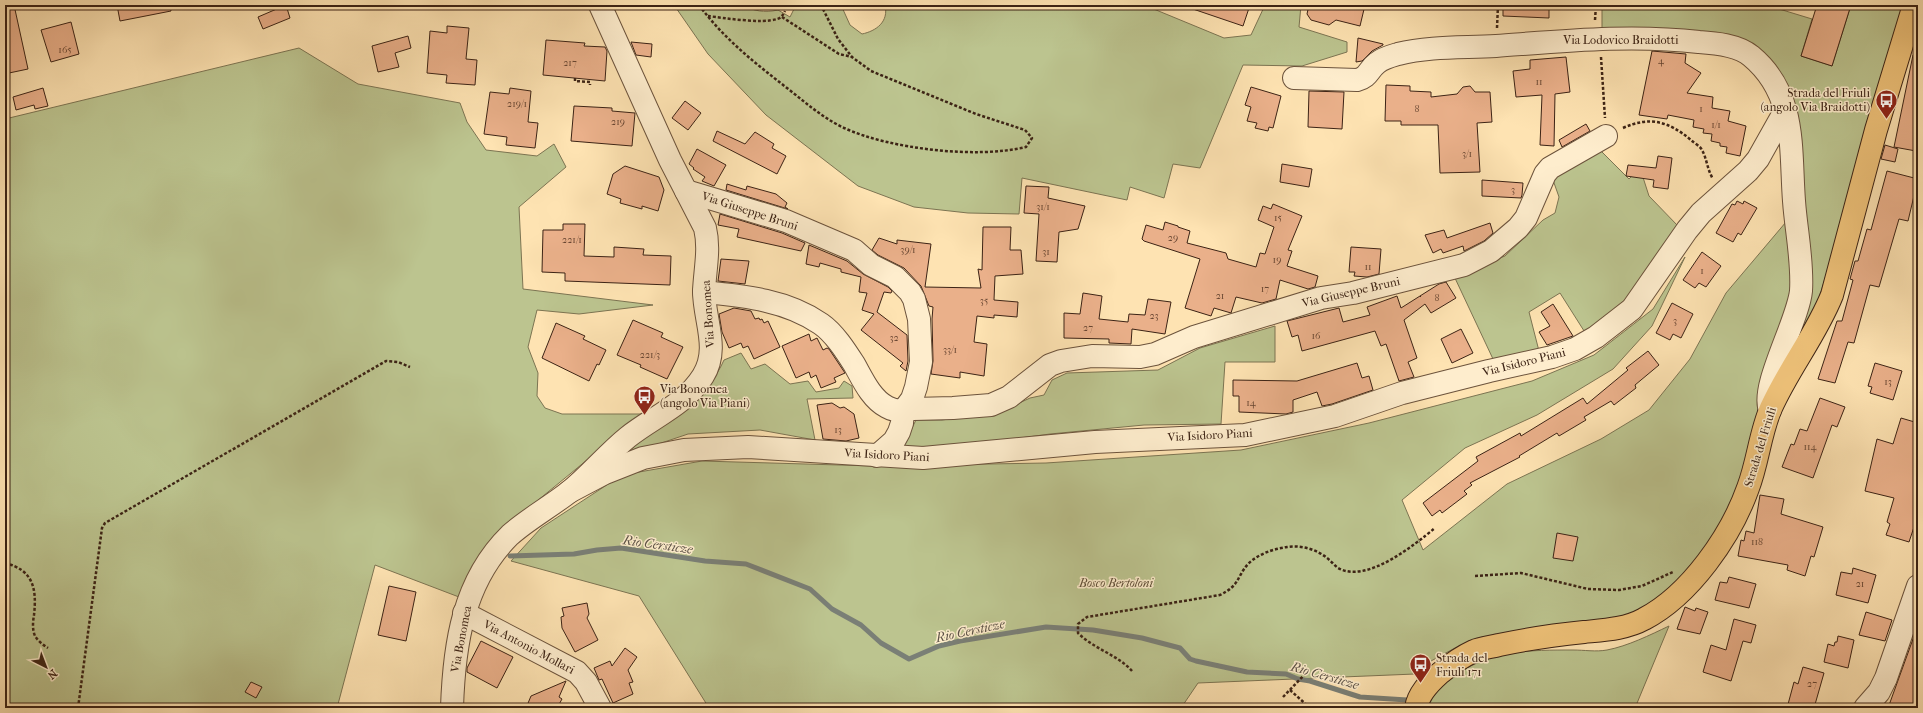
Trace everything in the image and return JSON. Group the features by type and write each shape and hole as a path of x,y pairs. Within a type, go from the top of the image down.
{"main road":[{"name":"Strada del Friuli","path":"1416,708 1427,685 1454,662 1475,650 1528,638 1613,629 1644,619 1675,597 1691,582 1706,562 1736,516 1748,488 1770,410 1790,370 1824,317 1832,295 1876,130 1914,5"}],"street":[{"name":"Via Bonomea","path":"452,708 456,653 464,613 472,591 483,569 494,553 511,535 569,492 628,437 675,406 692,390 703,376 710,360 711,354 704,292 708,239 705,228 670,160 600,5"},
{"name":"Via Lodovico Braidotti","path":"1294,78 1357,80 1365,78 1377,63 1386,58 1416,50 1600,39 1677,39 1714,43 1742,50 1751,56 1765,71 1778,92 1789,121 1793,155 1794,200 1801,282 1800,301 1774,370 1769,390 1768,406 1770,410"},
{"name":"Via Isidoro Piani","path":"569,492 605,473 643,458 684,450 748,446 905,458 938,458 1095,442 1245,435 1335,416 1402,393 1490,370 1552,357 1575,348 1596,337 1632,309 1687,230 1701,213 1748,171 1758,159 1785,111"},
{"name":"Via Giuseppe Bruni","path":"704,292 771,301 804,314 821,324 842,348 877,400 886,407 903,411 913,409 991,405 1010,397 1050,366 1061,360 1092,356 1140,357 1155,354 1194,337 1308,302 1353,293 1464,265 1491,251 1518,228 1526,218 1545,174 1550,168 1575,152 1606,136"},
{"name":"Via Giuseppe Bruni","path":"686,191 786,221 854,250 871,265 895,277 914,299 919,319 921,349 920,371 912,399 903,411 902,423 899,432 894,440 877,456"},
{"path":"1865,708 1879,692 1886,678 1918,586"},
{"name":"Via Antonio Mollari","path":"464,613 577,672 586,682 600,708"}],"path":[{"path":"699,5 723,35 749,59 821,116 846,129 886,141 938,151 1008,151 1026,147 1032,138 1025,130 976,114 905,87 871,71 852,57 838,39 821,5"},
{"path":"1805,5 1811,7 1812,5"},
{"path":"707,16 775,20 782,17 785,11"},
{"path":"782,17 839,54 852,57"},
{"path":"1600,39 1606,136 1637,122 1665,123 1684,134 1702,149 1707,170 1723,194"},
{"path":"575,78 575,81 590,82 590,85"},
{"path":"78,708 102,528 105,522 386,361 398,362 410,367"},
{"path":"1132,671 1125,663 1087,642 1078,632 1078,624 1087,617 1220,595 1230,590 1236,584 1248,565 1258,556 1269,551 1287,547 1302,547 1314,550 1327,557 1338,568 1350,572 1360,572 1377,566 1399,554 1435,528"},
{"path":"5,562 21,568 28,576 34,588 36,599 33,627 34,635 38,641 48,648"},
{"path":"1475,576 1521,573 1588,589 1619,590 1642,586 1675,571"},
{"path":"1283,697 1308,671"},
{"path":"1290,690 1310,708"}],"green space":[{"path":"674,5 742,5 759,11 778,10 790,17 796,5 841,5 850,25 862,34 872,31 880,25 885,16 885,5 1144,5 1224,38 1251,35 1265,5 1301,5 1299,27 1347,42 1347,52 1302,66 1243,65 1200,168 1173,164 1164,198 1130,187 1127,200 1022,178 1019,214 968,213 914,207 858,186 766,115 708,54"},
{"path":"1602,5 1766,5 1812,19 1801,56 1832,66 1851,5 1907,5 1814,315 1794,354 1793,340 1799,199 1760,54 1602,33"},
{"path":"299,48 358,84 460,103 467,122 486,150 537,156 554,144 566,167 519,207 523,289 653,305 579,314 537,310 528,347 538,373 537,396 545,408 562,414 643,414 520,515 459,597 375,565 337,708 5,708 5,119"},
{"path":"1601,151 1629,179 1640,168 1649,196 1678,226 1626,299 1586,334 1560,293 1529,312 1539,351 1493,359 1454,276 1505,256 1543,220 1555,213 1559,197 1553,180 1567,168"},
{"name":"Bosco Bertoloni","path":"1786,222 1792,293 1743,487 1707,547 1672,588 1652,604 1619,621 1483,637 1455,648 1431,661 1415,674 1198,683 1181,708 709,708 639,596 511,561 541,528 622,475 702,461 874,466 1046,463 1241,450 1369,423 1532,381 1594,355 1653,309 1685,257 1652,326 1613,369 1537,415 1465,448 1402,500 1423,550 1507,484 1601,439 1649,410 1690,359 1726,293"},
{"path":"1275,326 1275,362 1225,362 1221,424 1144,425 1050,434 953,447 896,448 908,436 916,420 942,420 1000,412 1030,398 1044,395 1052,380 1067,373 1158,370 1200,348"},
{"path":"741,353 751,369 765,364 790,384 808,381 816,392 839,388 844,381 852,386 853,398 807,399 815,440 760,430 688,434 623,456 683,409 702,392 718,372 724,360"},
{"path":"1669,626 1635,708 1429,708 1432,698 1446,682 1468,667 1482,661 1497,656 1526,651 1607,650 1631,643"}],"building":[{"path":"5,5 14,5 28,69 9,73 5,50"},
{"path":"117,5 170,5 171,11 120,21"},
{"path":"286,5 290,18 263,29 258,17"},
{"path":"1188,5 1250,5 1243,26 1187,7"},
{"path":"1309,5 1365,5 1360,26 1336,20 1329,25 1311,20 1307,14"},
{"path":"1503,5 1549,5 1549,18 1503,16"},
{"path":"1817,5 1851,5 1832,66 1801,56"},
{"path":"71,22 79,54 51,62 41,30"},
{"path":"447,26 469,28 466,59 477,60 475,85 446,83 447,75 427,73 430,31 447,33"},
{"path":"408,36 411,48 395,53 399,67 378,72 372,46"},
{"path":"1358,38 1383,45 1372,51 1362,61 1356,62"},
{"path":"546,40 585,43 584,46 605,47 607,51 605,81 543,75"},
{"path":"631,42 652,44 651,57 636,55"},
{"path":"1652,51 1686,54 1685,63 1701,73 1687,93 1713,97 1712,108 1730,111 1728,121 1746,126 1740,156 1726,153 1727,147 1720,146 1720,143 1711,141 1712,134 1703,133 1704,129 1693,127 1694,120 1668,115 1667,119 1639,115"},
{"path":"1913,55 1918,56 1918,137 1916,151 1894,147"},
{"path":"1566,57 1570,92 1555,94 1554,146 1540,145 1542,95 1516,97 1513,71 1530,69 1530,60"},
{"path":"1386,85 1410,86 1410,91 1431,92 1431,97 1457,94 1463,87 1470,86 1475,92 1490,92 1492,122 1477,123 1480,172 1440,173 1438,125 1401,125 1401,121 1385,121"},
{"path":"1251,87 1281,96 1273,128 1269,127 1268,131 1255,128 1257,123 1247,121 1251,107 1245,105"},
{"path":"43,88 48,106 35,109 34,105 16,110 13,97"},
{"path":"510,88 531,91 528,122 538,123 535,148 506,145 507,137 484,134 490,92 509,94"},
{"path":"1309,91 1344,92 1342,129 1308,127"},
{"path":"685,101 701,113 688,130 672,118"},
{"path":"574,106 612,108 612,111 635,113 632,146 571,141"},
{"path":"1586,124 1590,131 1562,147 1559,140"},
{"path":"717,131 745,144 755,132 774,144 772,148 786,156 777,174 713,141"},
{"path":"1885,145 1898,149 1895,162 1881,159"},
{"path":"697,149 726,165 714,186 702,181 705,177 693,169 694,168 689,164"},
{"path":"1658,156 1672,158 1668,189 1653,187 1654,180 1626,176 1628,165 1656,168"},
{"path":"1282,164 1312,169 1309,187 1280,182"},
{"path":"625,166 659,177 664,190 658,211 642,206 642,209 620,203 621,199 607,194 613,174"},
{"path":"1887,171 1918,179 1908,221 1899,219 1879,287 1870,285 1854,343 1848,342 1835,383 1818,379 1837,321 1842,321 1853,280 1850,279 1855,261 1858,261 1867,229 1871,230"},
{"path":"1482,180 1523,183 1521,198 1482,196"},
{"path":"727,184 746,190 747,186 776,194 787,203 785,207 788,209 726,190"},
{"path":"1026,186 1049,187 1048,198 1085,206 1078,229 1059,232 1057,262 1036,261 1039,214 1024,213"},
{"path":"1737,201 1743,204 1744,201 1757,208 1741,235 1738,233 1733,242 1716,233 1732,204 1735,205"},
{"path":"1273,204 1302,216 1288,250 1292,251 1287,266 1318,276 1315,287 1308,289 1280,280 1276,299 1262,303 1236,297 1231,313 1214,308 1211,316 1185,308 1200,259 1144,241 1142,239 1146,225 1163,230 1165,222 1178,226 1190,231 1187,243 1226,253 1228,259 1256,267 1260,253 1265,254 1274,227 1258,220 1263,206 1271,209"},
{"path":"720,214 782,233 805,243 801,251 737,237 739,229 718,225"},
{"path":"1490,223 1493,233 1484,241 1464,251 1463,246 1443,253 1441,249 1433,253 1425,235 1444,230 1447,238"},
{"path":"563,224 585,224 584,256 614,257 614,247 644,249 643,255 671,256 670,285 565,281 565,273 542,272 543,230 563,230"},
{"path":"983,227 1011,227 1010,250 1021,250 1023,274 995,276 994,300 1018,302 1017,317 994,315 994,318 977,316 974,342 987,344 984,376 960,372 960,378 931,374 933,361 933,307 929,306 921,286 904,268 878,255 872,250 879,238 897,244 897,240 931,244 925,287 981,288 978,269 982,270"},
{"path":"809,245 847,261 863,274 888,287 892,291 891,293 884,292 877,312 907,335 908,361 906,371 900,366 903,363 861,330 874,314 862,310 867,293 859,292 861,277 841,272 841,269 820,263 819,267 806,264"},
{"path":"1351,247 1381,249 1379,274 1367,277 1354,276 1355,272 1349,272"},
{"path":"1702,252 1721,266 1706,287 1699,283 1695,288 1683,280"},
{"path":"721,259 749,261 745,284 718,281"},
{"path":"1446,282 1456,298 1431,313 1425,304 1404,320 1417,358 1408,362 1414,377 1399,381 1386,344 1381,346 1375,331 1302,351 1298,335 1292,337 1287,321 1339,308 1343,322 1370,315 1367,307 1397,296 1401,308 1439,284"},
{"path":"1083,293 1102,296 1099,319 1128,322 1129,314 1145,315 1148,299 1171,302 1165,334 1132,329 1131,344 1109,343 1109,339 1064,338 1064,313 1080,314"},
{"path":"1672,303 1693,314 1681,338 1673,334 1670,340 1656,333"},
{"path":"1553,304 1573,336 1547,345 1539,332 1550,326 1541,312"},
{"path":"734,308 751,311 755,319 762,319 764,323 768,321 780,347 754,359 748,346 743,348 741,343 729,348 722,332 719,314"},
{"path":"633,320 663,333 661,337 683,347 667,379 640,367 641,365 617,355"},
{"path":"556,323 585,336 583,339 606,350 589,381 542,358"},
{"path":"1461,329 1473,353 1452,363 1441,339"},
{"path":"809,334 811,341 817,338 823,350 827,348 829,349 845,373 834,378 836,382 821,388 816,375 811,378 809,372 796,378 782,346"},
{"path":"1648,351 1659,365 1635,385 1636,388 1614,405 1611,401 1584,417 1586,420 1559,436 1557,433 1519,456 1520,457 1470,483 1472,485 1464,491 1467,494 1442,513 1440,510 1432,516 1423,503 1478,461 1476,457 1520,433 1521,436 1583,398 1587,404 1628,370 1626,368"},
{"path":"1357,363 1362,378 1369,376 1373,390 1332,404 1322,406 1317,392 1293,400 1293,412 1286,414 1239,412 1239,396 1233,396 1233,380 1297,381"},
{"path":"1875,363 1902,371 1893,400 1870,393 1872,387 1868,386"},
{"path":"1820,398 1845,407 1837,427 1832,425 1813,478 1782,467 1791,444 1794,445 1800,429 1807,431"},
{"path":"832,403 840,408 844,407 854,414 859,438 846,441 823,439 817,405"},
{"path":"1901,418 1918,423 1918,515 1909,542 1886,535 1890,524 1887,522 1894,498 1865,491 1877,439 1893,444"},
{"path":"1760,495 1784,499 1781,514 1823,527 1814,557 1811,556 1805,576 1787,570 1788,565 1738,556 1741,540 1744,541 1746,531 1754,533"},
{"path":"1557,533 1578,537 1573,561 1553,558"},
{"path":"1853,568 1876,575 1868,603 1836,595 1841,572 1852,574"},
{"path":"1729,577 1756,584 1749,608 1715,600 1720,582 1727,583"},
{"path":"389,586 416,592 406,641 378,635"},
{"path":"587,603 589,614 587,618 598,640 575,652 562,628 561,617 564,616 562,608"},
{"path":"1685,607 1695,611 1696,608 1708,612 1700,634 1677,629"},
{"path":"1866,612 1892,620 1885,641 1859,635"},
{"path":"1734,619 1756,625 1751,643 1743,641 1731,681 1703,672 1711,645 1726,650"},
{"path":"1917,628 1918,692 1913,708 1888,708"},
{"path":"1838,636 1854,640 1848,668 1824,662 1828,644 1834,646 1835,642 1837,642"},
{"path":"481,641 513,657 497,688 467,672 467,668"},
{"path":"625,648 637,657 628,670 633,682 629,683 633,694 613,703 602,679 599,680 594,668 610,661 612,666"},
{"path":"1803,667 1824,673 1814,708 1787,708 1794,682 1798,684"},
{"path":"566,681 559,697 562,699 557,708 526,708 531,696"},
{"path":"251,682 262,687 256,698 245,692"}],"waterway":[{"name":"Rio Cersticze","path":"510,556 574,554 621,548 705,561 746,564 810,589 832,609 861,625 881,643 909,659 939,646 960,641 1046,627 1093,630 1142,638 1180,648 1190,659 1196,661 1247,672 1286,674 1298,679 1310,681 1360,697 1407,700"}],"place":[{"name":"Strada del Friuli (angolo Via Braidotti)","path":"1886,120"},
{"name":"Via Bonomea (angolo Via Piani)","path":"645,416"},
{"name":"Strada del Friuli 171","path":"1421,684"}]}
